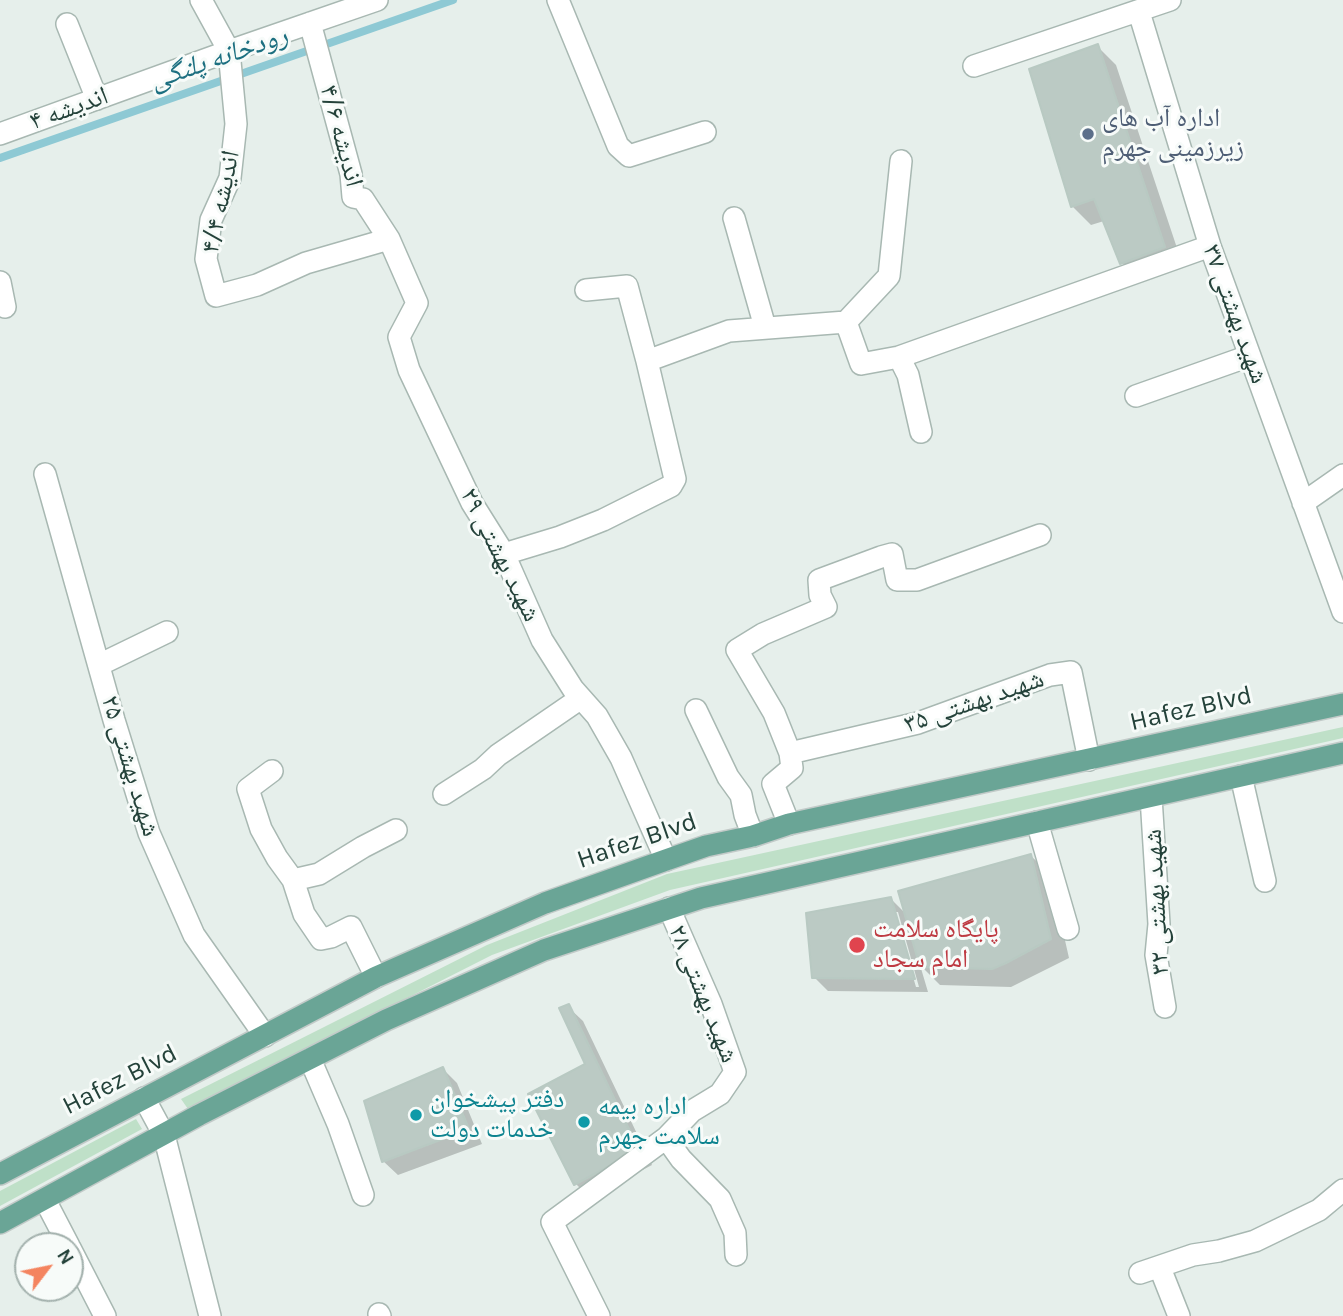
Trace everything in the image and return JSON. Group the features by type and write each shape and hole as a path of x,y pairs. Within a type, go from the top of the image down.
{"main road":[{"name":"Hafez Blvd","path":"0,1174 376,977 545,903 706,846 753,836 789,824 1343,704"},
{"path":"0,1223 386,1020 544,950 701,898 1343,753"}],"street":[{"path":"201,0 229,51"},
{"name":"اندیشه ۴","path":"0,134 377,0"},
{"path":"558,0 618,146 629,156 705,132"},
{"path":"974,66 1170,0"},
{"name":"شهید بهشتی ۳۷","path":"1139,12 1210,246 1343,612"},
{"path":"67,23 97,99"},
{"name":"اندیشه ۴/۶","path":"310,23 351,174 353,197 363,200 389,239"},
{"name":"اندیشه ۴/۴","path":"229,51 236,124 232,165 230,178 211,220 206,259 216,296 257,285 306,263 389,239"},
{"path":"648,361 729,331 846,322 889,276 901,161"},
{"path":"734,218 765,327"},
{"name":"شهید بهشتی ۲۹","path":"389,239 417,303 399,337 409,370 472,503 504,554 542,640 581,698 597,716 621,758 666,860"},
{"path":"846,322 861,364 899,357 1210,246"},
{"path":"0,282 5,307"},
{"path":"504,554 560,537 603,520 671,486 675,479 648,361 627,286 586,290"},
{"path":"1136,396 1249,356"},
{"path":"899,357 908,375 921,432"},
{"name":"شهید بهشتی ۲۵","path":"45,474 149,833 194,935 265,1036"},
{"path":"1303,503 1343,475"},
{"path":"789,824 773,784 792,768 790,753 774,713 737,650 763,634 826,607 820,595 819,580 892,554 897,580 917,580 1040,535"},
{"path":"99,666 167,632"},
{"name":"شهید بهشتی ۳۵","path":"790,753 918,723 1049,675 1070,672 1089,760"},
{"path":"444,794 581,698"},
{"path":"696,710 728,777 741,795 744,815 753,836"},
{"path":"272,771 248,789 261,829 293,880 304,914 321,939 351,927 376,977"},
{"path":"1241,776 1265,881"},
{"name":"شهید بهشتی ۳۲","path":"1151,797 1159,924 1156,955 1165,1007"},
{"path":"1037,822 1068,929"},
{"path":"293,880 319,874 396,830"},
{"name":"شهید بهشتی ۲۸","path":"599,1316 552,1222 666,1138 692,1111 720,1094 735,1072 711,1004 670,908"},
{"path":"310,1059 338,1125 363,1195"},
{"path":"145,1098 164,1135 210,1316"},
{"path":"666,1138 681,1159 720,1199 735,1233 736,1255"},
{"path":"1179,1316 1149,1271 1193,1255 1255,1241 1319,1210 1343,1190"},
{"path":"45,1200 61,1232"},
{"path":"84,1276 105,1316"}],"green space":[{"path":"1343,727 1343,738 670,890 492,955 188,1109 181,1099 487,945 667,874"},
{"path":"136,1119 142,1129 0,1206 0,1191"}],"building":[{"name":"اداره آب های زیرزمینی جهرم","path":"1098,44 1165,247 1120,264 1094,199 1071,207 1029,69"},
{"path":"1031,854 1051,939 992,969 920,967 898,891"},
{"name":"پایگاه سلامت امام سجاد","path":"891,897 915,979 812,978 806,913"},
{"name":"اداره بیمه سلامت جهرم","path":"569,1004 639,1150 574,1185 528,1094 585,1064 559,1008"},
{"name":"دفتر پیشخوان خدمات دولت","path":"443,1067 469,1129 382,1162 364,1101"}],"waterway":[{"name":"رودخانه پلنگی","path":"0,158 453,0"}],"place":[{"name":"اداره آب های زیرزمینی جهرم","path":"1088,134"},
{"name":"پایگاه سلامت امام سجاد","path":"857,945"},
{"name":"دفتر پیشخوان خدمات دولت","path":"416,1115"},
{"name":"اداره بیمه سلامت جهرم","path":"584,1122"}]}
